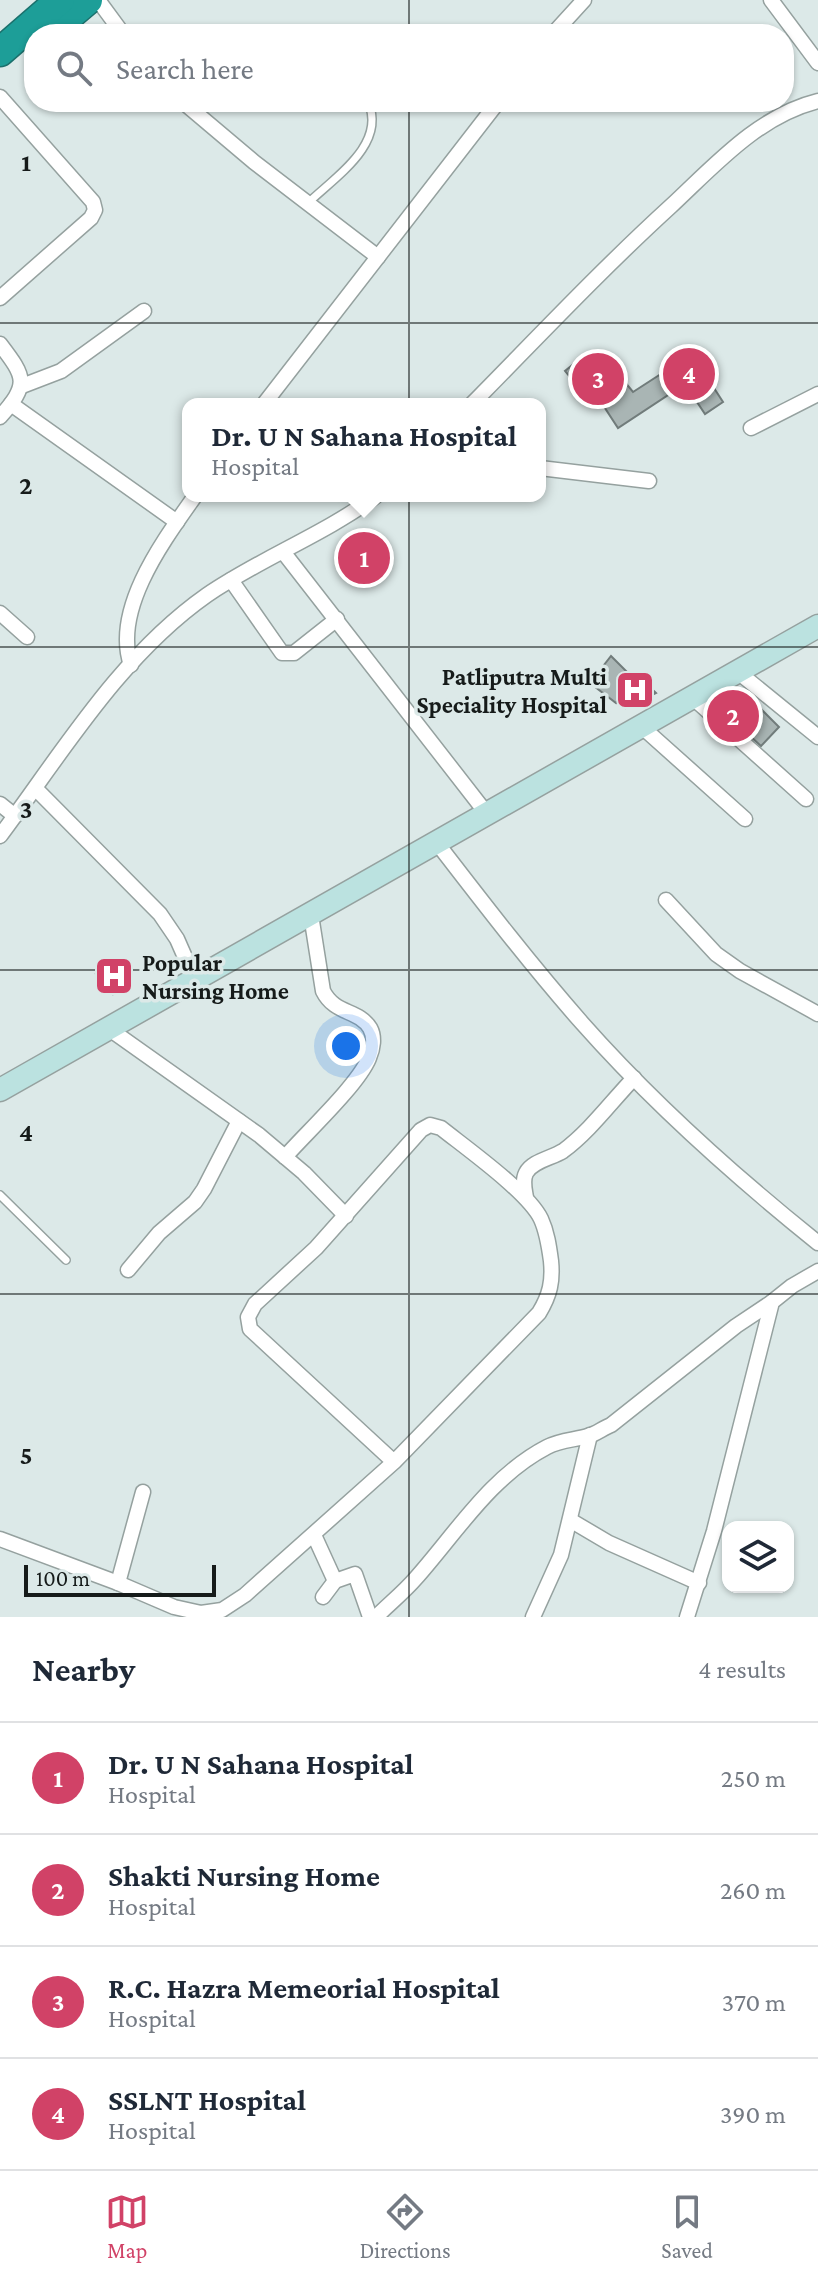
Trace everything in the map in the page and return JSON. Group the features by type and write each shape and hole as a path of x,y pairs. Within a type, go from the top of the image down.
{"highway":[{"path":"32,24 60,0"},
{"path":"59,24 88,0"},
{"path":"0,52 24,31"},
{"path":"0,74 24,54"}],"main road":[{"path":"0,1090 818,626"}],"street":[{"path":"98,0 116,24"},
{"path":"562,24 584,0"},
{"path":"771,0 789,24"},
{"path":"794,31 818,63"},
{"path":"0,97 93,202 95,210 91,218 0,298"},
{"path":"794,110 818,101"},
{"path":"195,112 378,257"},
{"path":"269,398 490,112"},
{"path":"478,398 623,251 741,142 770,120 790,112"},
{"path":"22,386 61,371 144,311"},
{"path":"0,344 22,376 22,386 0,417"},
{"path":"751,428 818,394"},
{"path":"11,404 177,522"},
{"path":"546,469 649,481"},
{"path":"131,665 126,649 131,615 145,574 191,502"},
{"path":"0,836 102,698 173,622 231,580 346,518 368,502"},
{"path":"284,553 487,814"},
{"path":"231,580 282,653 294,653 337,619"},
{"path":"0,613 27,637"},
{"path":"738,672 818,737"},
{"path":"692,697 806,799"},
{"path":"641,726 745,819"},
{"path":"36,789 160,914 177,939 195,980"},
{"path":"0,804 15,816"},
{"path":"437,843 529,961 634,1078 818,1243"},
{"path":"666,900 716,954 740,971 818,1014"},
{"path":"285,1157 354,1080 369,1059 374,1044 371,1030 363,1021 328,1002 323,991 311,915"},
{"path":"108,1028 285,1157 346,1216"},
{"path":"526,1198 526,1172 574,1142 634,1078"},
{"path":"128,1270 159,1233 195,1202 239,1121"},
{"path":"0,1539 174,1607 201,1613 222,1610 245,1595 394,1462 529,1324 549,1297 553,1277 549,1240 540,1216 526,1198 441,1128 430,1125 421,1130 346,1216 287,1277 255,1304 248,1317 250,1329 394,1462"},
{"path":"323,1597 335,1581 355,1574 373,1617 416,1579 457,1526 493,1488 545,1448 564,1439 590,1435 611,1425 736,1326 818,1271"},
{"path":"687,1617 699,1583 772,1302"},
{"path":"533,1617 561,1555 590,1435"},
{"path":"118,1583 143,1492"},
{"path":"570,1520 609,1543 699,1583"},
{"path":"314,1535 335,1581"}],"lane":[{"path":"308,203 367,143 374,117 372,112"},
{"path":"0,1195 66,1260"}],"building":[{"path":"692,354 723,402 705,414 685,384 618,428 599,399 592,404 565,371 585,355 596,368 606,359 633,392"},
{"path":"367,541 386,569 368,580 350,552"},
{"path":"611,656 635,680 638,676 656,693 626,708 590,683"},
{"path":"746,694 779,727 761,746 725,713"},
{"path":"114,960 131,980 113,994 96,974"}],"place":[{"name":"SSLNT Hospital","path":"689,374"},
{"name":"R.C. Hazra Memeorial Hospital","path":"598,379"},
{"name":"Dr. U N Sahana Hospital","path":"364,558"},
{"name":"Patliputra Multi Speciality Hospital","path":"635,690"},
{"name":"Shakti Nursing Home","path":"733,716"},
{"name":"Popular Nursing Home","path":"114,976"}]}
